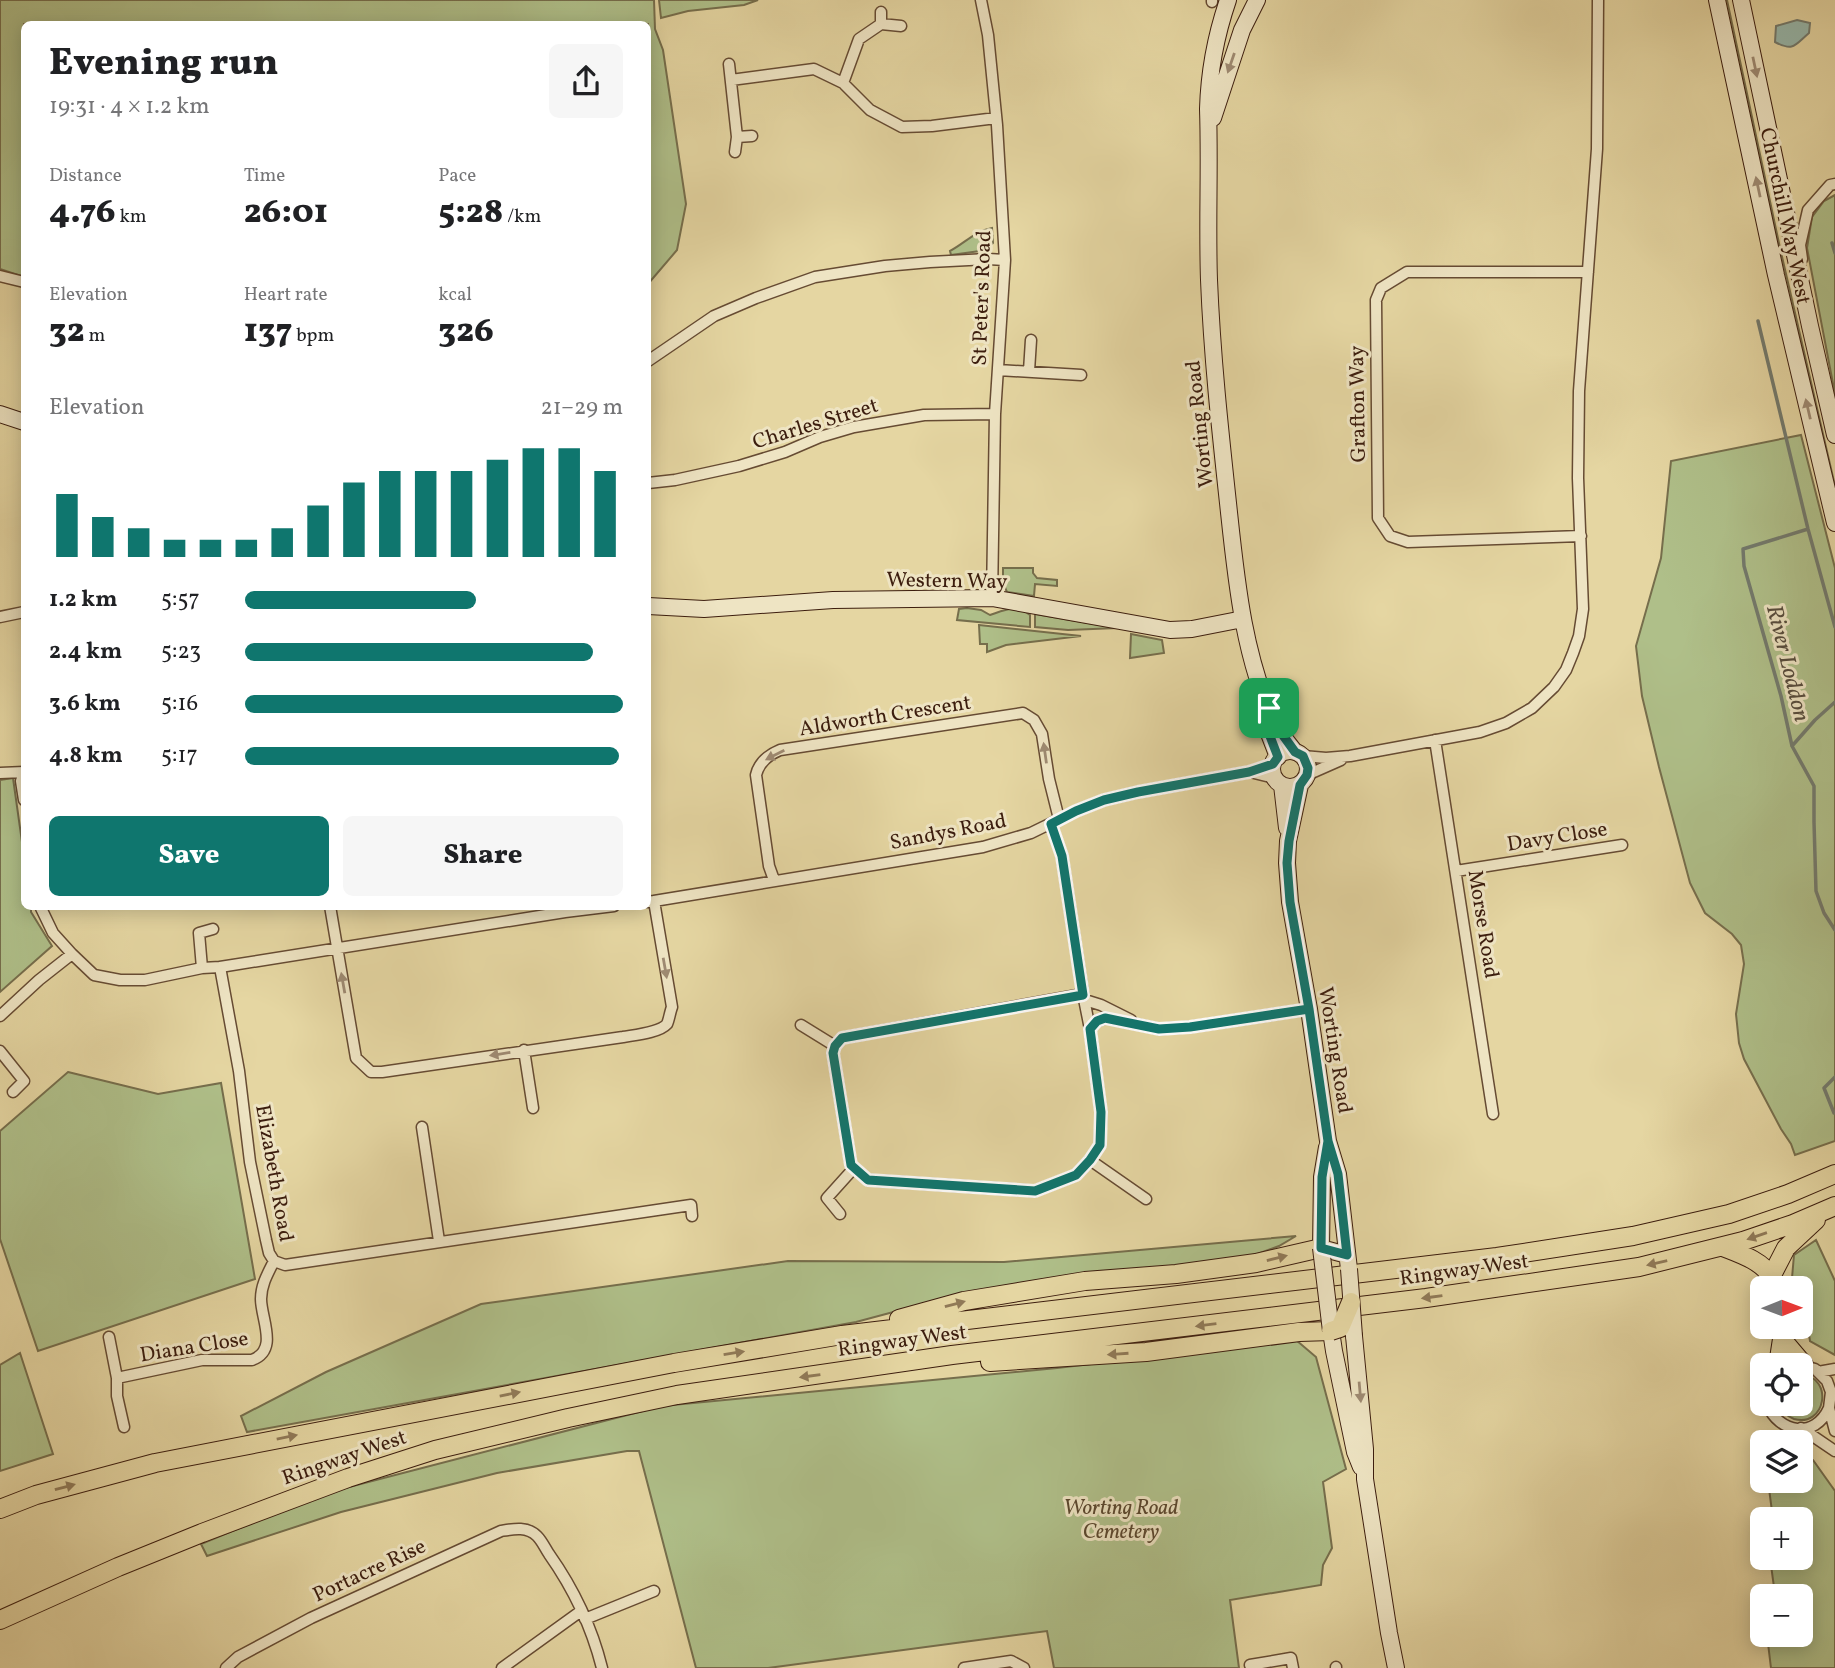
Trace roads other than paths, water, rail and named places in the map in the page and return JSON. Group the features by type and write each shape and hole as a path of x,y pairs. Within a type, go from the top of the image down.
{"main road":[{"name":"Ringway West","path":"0,1509 36,1495 155,1463 674,1363 842,1335 1497,1257 1620,1238 1729,1214 1788,1194 1835,1174"},
{"name":"Ringway West","path":"0,1620 118,1567 348,1478 435,1450 568,1418 677,1395 952,1355 1426,1298 1639,1268 1723,1247 1793,1224 1831,1208"},
{"path":"1774,1276 1786,1248 1831,1208"},
{"path":"1723,1247 1749,1257 1766,1276"},
{"path":"842,1335 964,1301 1085,1281 1176,1274 1256,1263 1321,1248"},
{"path":"843,1371 1146,1352 1299,1332 1331,1331 1339,1328 1351,1302"}],"street":[{"name":"St Peter's Road","path":"981,0 988,36 996,118 1005,260 995,414 992,598"},
{"name":"Worting Road","path":"1209,130 1242,30 1257,0"},
{"path":"1350,756 1287,787 1277,771 1285,752 1325,758 1350,756 1480,732 1506,723 1532,708 1554,687 1566,670 1579,636 1583,609 1578,478 1579,391 1597,149 1598,0"},
{"name":"Churchill Way West","path":"1717,0 1776,275 1835,523"},
{"name":"Churchill Way West","path":"1741,0 1835,435"},
{"name":"Worting Road","path":"1217,1 1220,20 1208,94 1207,219 1211,328 1229,516 1243,619 1258,681 1277,727 1299,754"},
{"path":"881,12 881,24"},
{"path":"843,83 859,38 881,24 901,26"},
{"path":"729,64 737,137 735,152"},
{"path":"731,80 814,69 843,83 870,110 902,127 996,118"},
{"path":"737,137 752,136"},
{"path":"1810,326 1800,245 1808,210 1830,185 1835,184"},
{"path":"651,359 714,316 815,277 885,266 1005,260"},
{"name":"Grafton Way","path":"1581,536 1408,541 1390,536 1378,519 1376,300 1381,288 1407,272 1588,272"},
{"path":"0,276 21,281"},
{"path":"1029,371 1031,340"},
{"path":"998,370 1081,375"},
{"path":"0,414 21,421"},
{"name":"Charles Street","path":"651,483 739,466 854,427 924,415 995,414"},
{"name":"Western Way","path":"651,606 704,609 833,600 992,598 1170,631 1243,619"},
{"path":"0,617 21,613"},
{"name":"Worting Road","path":"1269,708 1268,731 1289,841"},
{"name":"Aldworth Crescent","path":"774,880 769,866 756,775 760,764 780,750 1023,713 1034,720 1042,734 1055,822"},
{"name":"Morse Road","path":"1435,740 1493,1114"},
{"path":"1299,754 1308,768 1304,780"},
{"name":"Sandys Road","path":"651,901 983,847 1031,834 1104,800 1249,772 1277,771"},
{"path":"0,774 21,773"},
{"name":"Worting Road","path":"1304,780 1289,841 1287,863 1290,902 1328,1141 1338,1174 1366,1479 1396,1668"},
{"path":"1055,822 1062,856 1084,997 1090,1029 1101,1112 1100,1145 1076,1175 1035,1191 868,1180 851,1165 833,1053 842,1038 1084,997 1138,1024"},
{"name":"Davy Close","path":"1456,871 1622,845"},
{"path":"331,910 356,1058 371,1072 382,1072 652,1031 667,1024 672,1007 651,901"},
{"path":"42,910 53,933 94,975 120,980 145,980 202,968 559,910"},
{"path":"202,968 199,933 213,929"},
{"path":"0,1016 72,954"},
{"name":"Elizabeth Road","path":"220,967 239,1071 250,1162 269,1253 274,1261 285,1265 691,1205 692,1216"},
{"path":"1090,1029 1097,1021 1105,1018 1159,1029 1190,1027 1309,1009"},
{"path":"801,1025 835,1046"},
{"path":"524,1050 533,1108"},
{"path":"0,1051 24,1081 13,1092"},
{"path":"422,1127 439,1241"},
{"name":"Worting Road","path":"1328,1141 1322,1177 1321,1248 1331,1331 1354,1451 1366,1479"},
{"path":"1090,1160 1148,1201"},
{"path":"840,1214 827,1198 854,1168"},
{"path":"1321,1248 1347,1255"},
{"name":"Diana Close","path":"117,1378 202,1360 252,1360 260,1356 267,1343 261,1300 263,1287 274,1261"},
{"name":"Diana Close","path":"108,1337 124,1427"},
{"path":"1813,1367 1835,1369"},
{"path":"1773,1416 1790,1428 1809,1427 1819,1422 1829,1408 1833,1389 1827,1381 1813,1372"},
{"path":"1829,1408 1835,1431"},
{"path":"1801,1428 1835,1451"},
{"name":"Portacre Rise","path":"226,1668 238,1657 311,1618 501,1531 519,1528 536,1535 556,1563 583,1615"},
{"path":"502,1668 583,1615 654,1591"},
{"path":"583,1615 597,1646 602,1668"},
{"path":"238,1657 247,1668"},
{"path":"1251,1665 1291,1658 1293,1668"},
{"path":"964,1668 1010,1661 1024,1668"}],"water":[{"path":"1797,20 1810,23 1809,33 1790,47 1775,42 1776,26"}],"waterway":[{"path":"1832,243 1835,253"},
{"path":"1758,321 1808,529 1835,627"},
{"name":"River Loddon","path":"1808,529 1743,549 1744,566 1781,696 1792,746 1814,786 1816,891 1824,913 1835,930"},
{"path":"1792,746 1835,702"},
{"name":"River Loddon","path":"1834,1113 1824,1088 1835,1077"}],"park label":[{"name":"Worting Road Cemetery","path":"1121,1519"}]}
